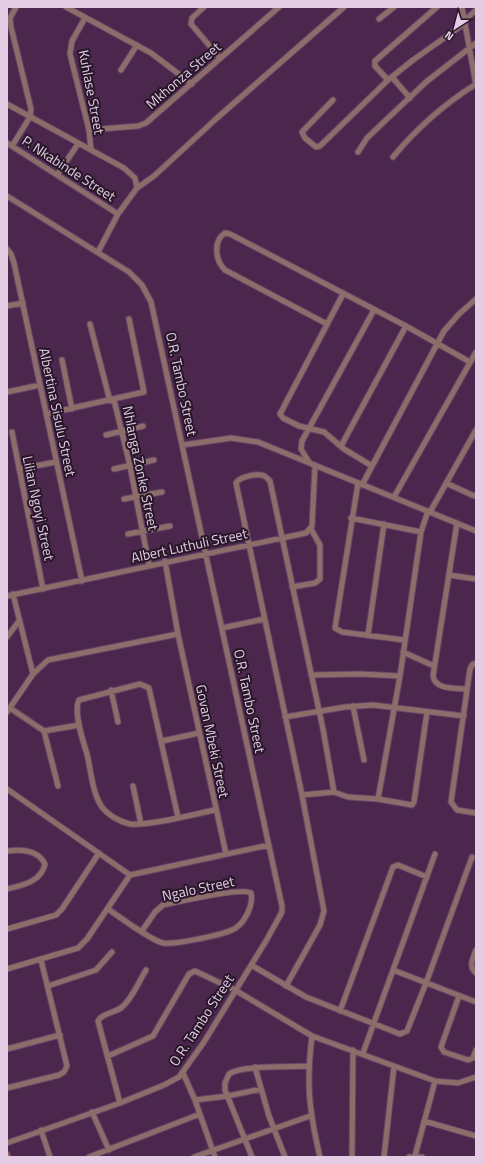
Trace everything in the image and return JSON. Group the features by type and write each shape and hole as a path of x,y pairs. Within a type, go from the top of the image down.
{"street":[{"path":"9,145 30,117 30,105 10,22 16,7"},
{"path":"66,7 137,45 163,61 192,84"},
{"path":"204,7 192,18 191,24 220,58"},
{"name":"Mkhonza Street","path":"89,130 145,124 279,7"},
{"path":"98,252 118,214 137,188 154,176 217,118 344,7"},
{"path":"379,19 394,7"},
{"path":"410,98 390,78 375,66 374,61 437,7"},
{"path":"393,157 401,147 437,113 476,84 468,50 462,7"},
{"path":"333,100 302,132 304,138 316,147 320,146 390,78 464,23 476,10"},
{"name":"Kuhlase Street","path":"85,18 72,41 70,54 89,130 91,150"},
{"path":"358,152 367,138 433,76 476,43"},
{"path":"121,70 137,45"},
{"path":"7,104 128,170 135,178 137,188"},
{"path":"57,176 78,144"},
{"name":"P. Nkabinde Street","path":"9,145 118,214"},
{"name":"O.R. Tambo Street","path":"7,196 129,272 142,285 148,295 153,310 183,445 282,906 282,912 183,1073 171,1082 7,1143"},
{"path":"327,324 225,270 219,261 216,249 218,242 224,233 230,234 406,326 470,362"},
{"name":"Albertina Sisulu Street","path":"7,249 13,258 82,581"},
{"path":"343,294 280,412 286,419 299,426 324,432 341,446 372,466"},
{"path":"404,640 339,632 335,628 351,518 360,484 372,466 437,343 452,321 476,300"},
{"path":"7,306 23,303"},
{"path":"292,586 315,583 320,579 320,546 312,529 312,464 300,447 374,310"},
{"name":"Nhlanga Zonke Street","path":"46,414 144,392 128,319"},
{"path":"90,324 112,400"},
{"path":"341,446 406,326"},
{"path":"394,497 476,352"},
{"path":"62,360 72,409"},
{"path":"7,392 40,385"},
{"name":"Nhlanga Zonke Street","path":"112,400 130,466 149,565"},
{"path":"106,435 143,426"},
{"path":"378,799 400,676 420,532 429,512 476,430"},
{"name":"Lilian Ngoyi Street","path":"12,432 44,588"},
{"path":"183,445 231,438 249,439 269,445 476,531"},
{"path":"114,469 154,460"},
{"path":"19,470 56,462"},
{"path":"286,986 318,929 324,911 302,795 248,545 236,483 240,479 264,475 270,481 319,711 334,792"},
{"path":"446,483 476,496"},
{"path":"124,499 162,492"},
{"path":"351,518 420,532"},
{"path":"457,523 433,678 438,684 467,689"},
{"path":"368,635 384,524"},
{"path":"128,534 170,526"},
{"name":"Albert Luthuli Street","path":"9,594 82,581 165,561 282,539 306,533 312,529"},
{"name":"Govan Mbeki Street","path":"165,561 178,634 215,810 226,854"},
{"path":"448,575 476,579"},
{"path":"9,594 19,621 33,674"},
{"path":"222,628 264,619"},
{"path":"7,638 19,621"},
{"path":"80,725 44,731 8,710 33,674 43,664 51,659 178,634"},
{"path":"403,652 434,666"},
{"path":"476,663 472,665 470,670 451,802 457,810 476,813"},
{"path":"311,675 361,674 400,676"},
{"path":"178,817 162,741 148,686 140,684 111,690 79,700 77,704 80,725 97,795 102,807 110,814 130,824 140,824 178,817 215,810"},
{"path":"111,690 118,722"},
{"path":"285,717 373,704 464,716"},
{"path":"353,706 364,760"},
{"path":"302,795 334,792 348,797 378,799 409,805 413,803 427,712"},
{"path":"44,731 58,786"},
{"path":"162,741 199,733"},
{"path":"133,786 140,824"},
{"path":"7,789 130,875"},
{"path":"7,969 78,948 87,939 130,875 269,845"},
{"path":"7,851 26,850 36,854 45,864 44,868 33,881 7,889"},
{"path":"7,929 56,915 62,909 100,853"},
{"path":"363,1053 435,854"},
{"path":"251,964 306,997 400,1034 405,1033 426,983 472,856"},
{"path":"340,1011 393,867 398,865 427,877"},
{"name":"Ngalo Street","path":"108,909 142,931 158,941 170,943 233,930 240,923 250,908 252,903 251,893 244,890 163,906 155,912 142,931"},
{"path":"476,950 471,965 472,970 476,973"},
{"path":"48,986 96,970 112,952"},
{"path":"7,1088 59,1075 64,1072 68,1066 41,960"},
{"path":"120,1102 98,1024 99,1019 123,1006 146,970"},
{"path":"393,970 476,1002"},
{"path":"108,1056 153,1036 189,974 193,971 202,973 235,990 312,1036 363,1053 435,1081 458,1083 476,1077"},
{"path":"460,996 441,1047 444,1052 466,1060 474,1059 476,1050"},
{"path":"7,1049 60,1036"},
{"path":"312,1036 308,1066 310,1116 320,1157"},
{"path":"352,1157 353,1050"},
{"path":"252,1157 246,1138 228,1096 225,1085 229,1074 249,1067 263,1069 308,1066"},
{"path":"384,1157 394,1066"},
{"path":"255,1067 261,1089 285,1157"},
{"path":"183,1073 195,1100 215,1157"},
{"path":"415,1156 435,1081"},
{"path":"195,1100 228,1096 261,1089"},
{"path":"92,1112 109,1150"},
{"path":"89,1157 200,1114"},
{"path":"194,1157 310,1116"},
{"path":"424,1121 476,1136"},
{"path":"41,1130 50,1157"},
{"path":"409,1157 422,1157"}]}
